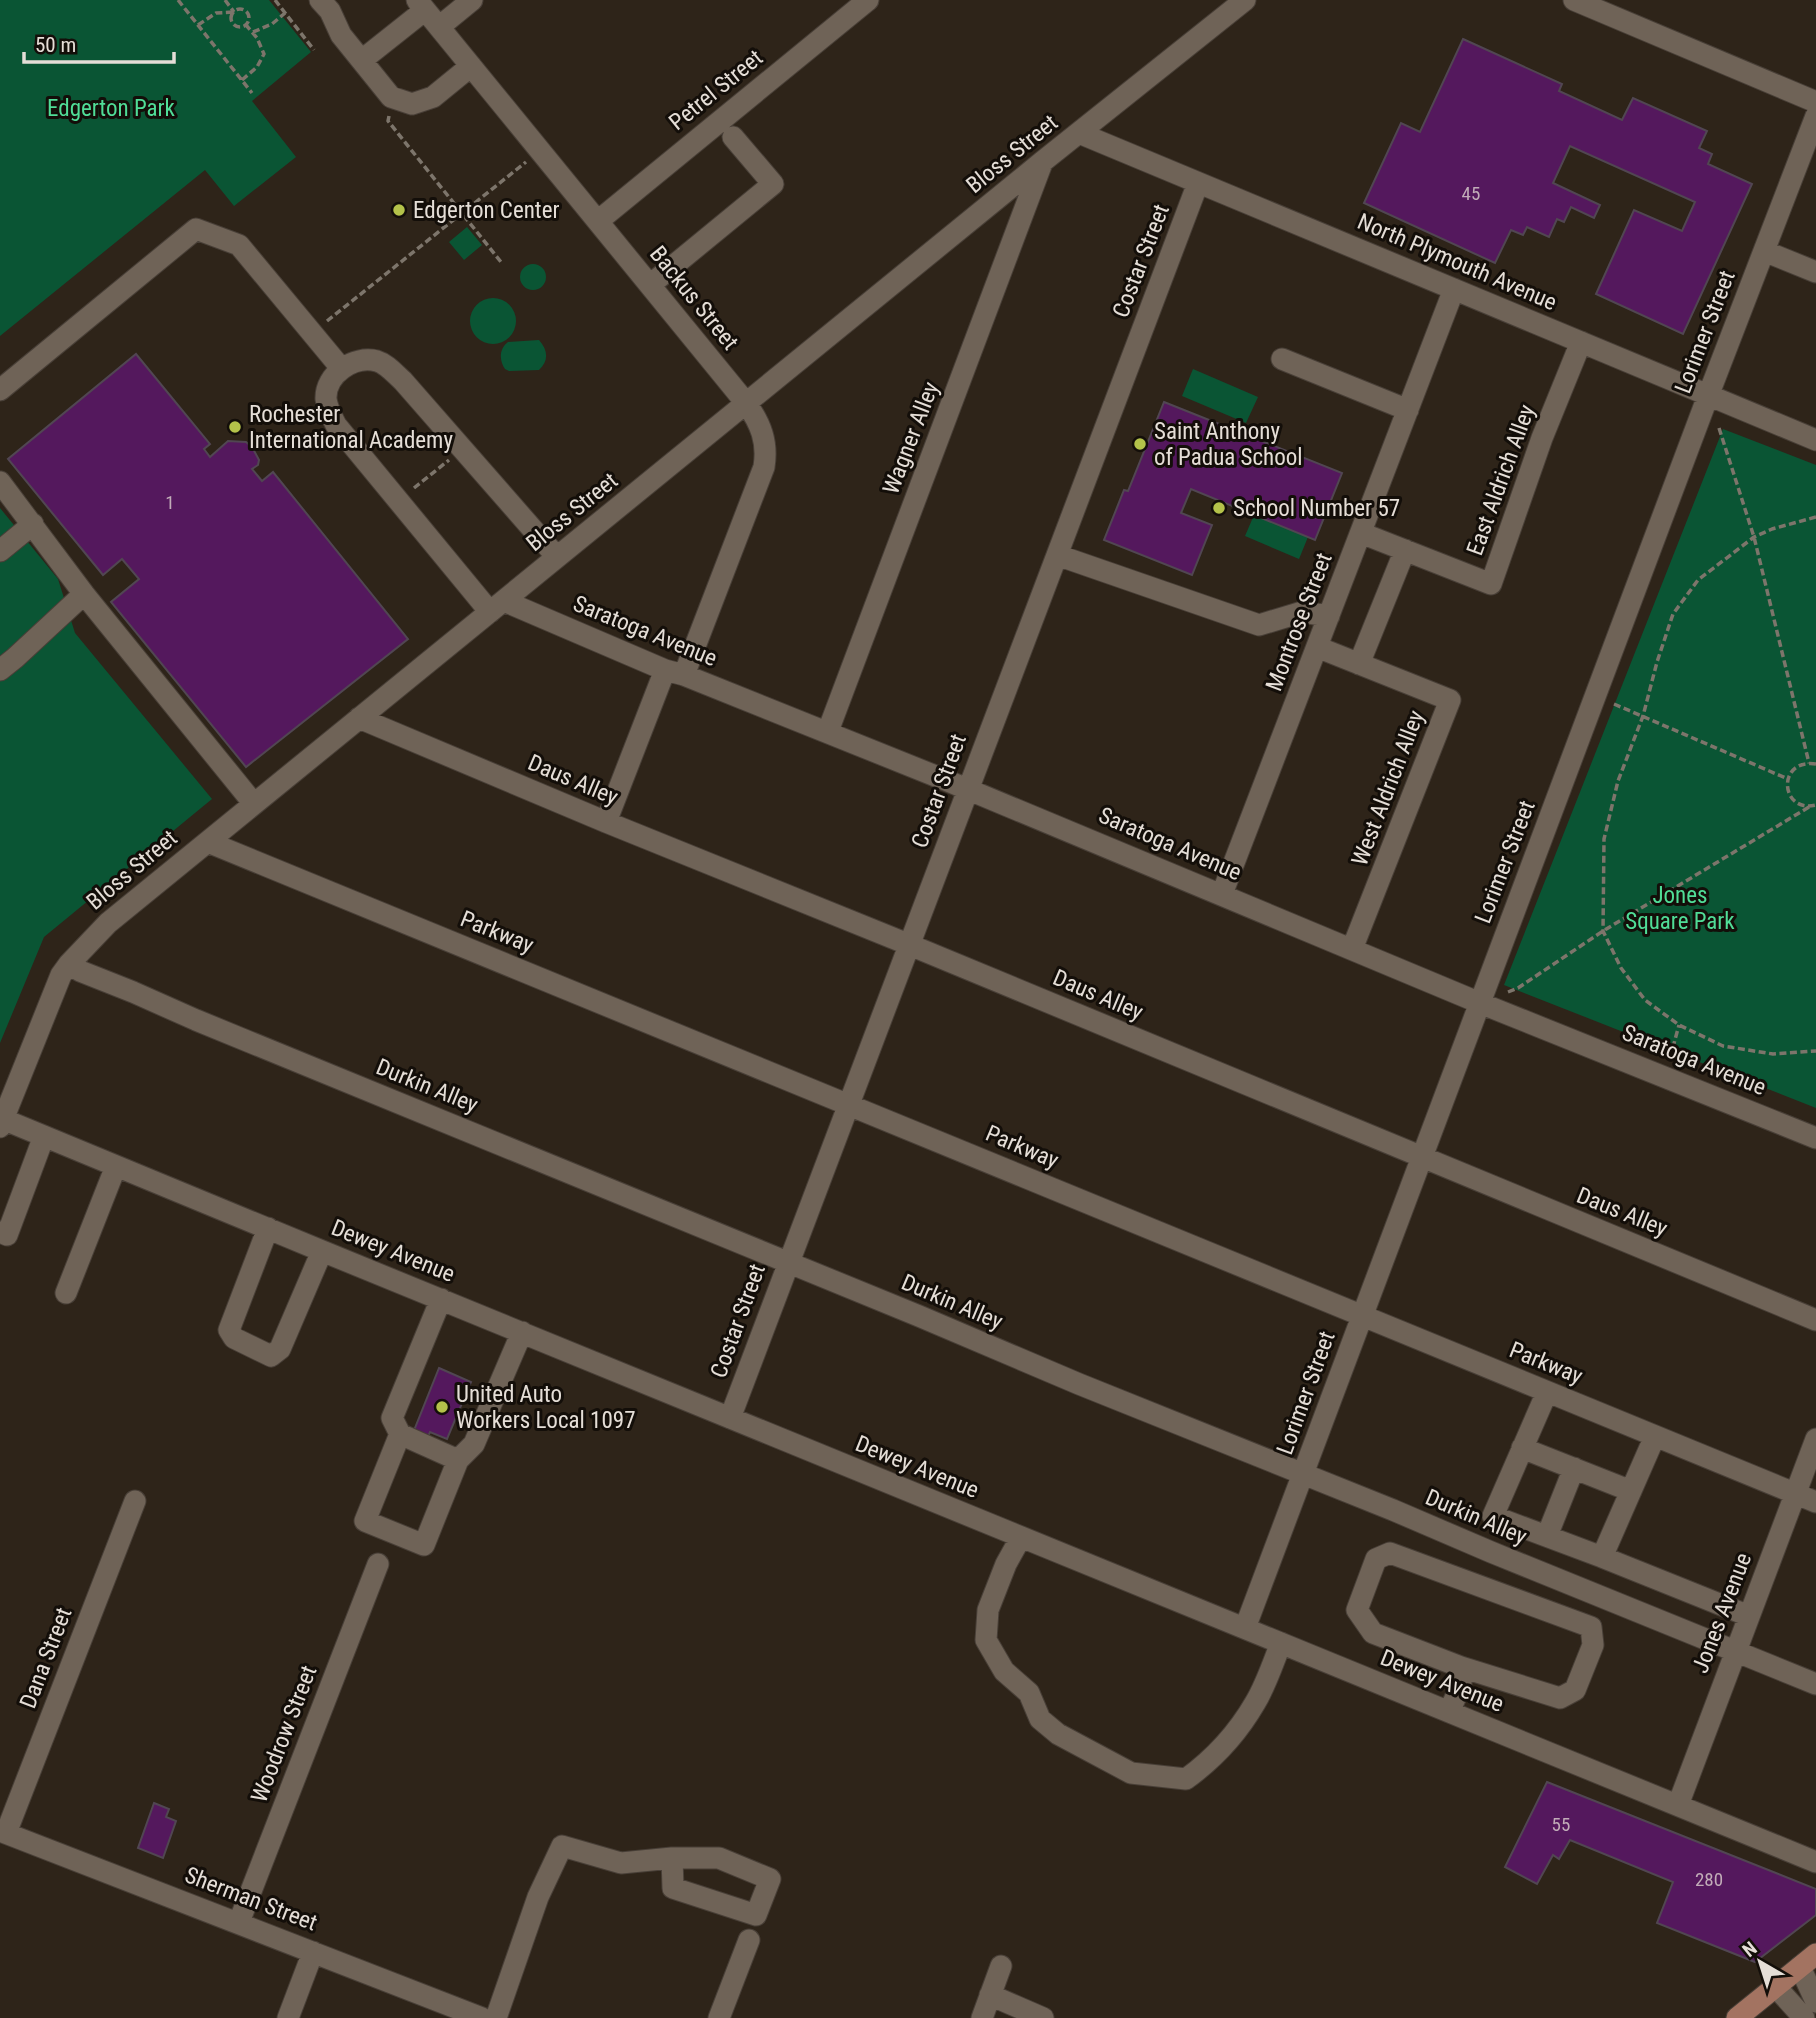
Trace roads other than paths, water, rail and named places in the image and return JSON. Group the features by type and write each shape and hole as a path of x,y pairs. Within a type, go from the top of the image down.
{"main road":[{"path":"1737,2018 1808,1960"}],"street":[{"path":"320,0 330,12 341,35 391,97 412,104 433,97 471,66"},
{"path":"439,27 472,0"},
{"name":"Petrel Street","path":"598,221 868,0"},
{"name":"Bloss Street","path":"1,1121 54,990 69,964 108,923 1042,162 1245,0"},
{"path":"1574,0 1816,102"},
{"path":"362,60 421,5"},
{"name":"Backus Street","path":"421,5 746,403 763,433 764,467 607,822"},
{"name":"Lorimer Street","path":"1245,1628 1708,396 1816,116"},
{"name":"North Plymouth Avenue","path":"1079,133 1816,440"},
{"path":"650,285 773,184 733,137"},
{"name":"Wagner Alley","path":"828,731 1042,162"},
{"name":"Costar Street","path":"730,1418 1198,183"},
{"path":"0,390 196,229 239,245 341,368"},
{"path":"1764,251 1816,272"},
{"name":"Montrose Street","path":"1222,894 1454,289"},
{"name":"East Aldrich Alley","path":"1361,533 1491,584 1542,439 1581,342"},
{"path":"1282,359 1408,410"},
{"path":"497,606 398,500 336,425 326,399 328,387 341,368 363,360 384,364 403,381 557,557"},
{"path":"0,482 84,594 254,804"},
{"path":"0,551 33,524"},
{"path":"1360,664 1405,550"},
{"path":"1057,555 1259,625 1302,612 1329,616"},
{"path":"0,670 84,594"},
{"name":"Saratoga Avenue","path":"497,606 828,731 1480,1003 1816,1138"},
{"name":"West Aldrich Alley","path":"1317,647 1450,701 1352,949"},
{"name":"Daus Alley","path":"359,718 1816,1320"},
{"name":"Parkway","path":"208,842 1816,1502"},
{"name":"Durkin Alley","path":"69,964 208,1025 1816,1684"},
{"name":"Dewey Avenue","path":"1,1121 44,1136 1816,1862"},
{"path":"0,1232 7,1235 44,1136"},
{"path":"66,1293 116,1166"},
{"path":"268,1228 229,1330 234,1338 271,1356 280,1349 322,1251"},
{"path":"441,1299 392,1419 400,1434 458,1460"},
{"path":"400,1434 365,1521 424,1545 458,1460 474,1444 522,1332"},
{"path":"1547,1392 1493,1517 1749,1616"},
{"path":"1602,1557 1655,1436"},
{"name":"Jones Avenue","path":"1678,1805 1816,1439"},
{"path":"1522,1448 1631,1491"},
{"path":"1547,1536 1574,1468"},
{"name":"Dana Street","path":"3,1832 135,1502"},
{"path":"1021,1537 1006,1564 988,1610 986,1640 1004,1671 1029,1693 1040,1719 1058,1734 1131,1773 1186,1779 1208,1764 1230,1741 1256,1702 1282,1643"},
{"path":"1391,1553 1591,1627 1593,1645 1575,1690 1560,1698 1461,1667 1373,1633 1357,1610 1376,1559 1391,1553"},
{"name":"Woodrow Street","path":"239,1922 378,1564"},
{"path":"1449,1712 1461,1685 1461,1667"},
{"name":"Sherman Street","path":"3,1832 482,2018"},
{"path":"496,2018 538,1897 562,1846 621,1863 672,1858"},
{"path":"719,2018 750,1940"},
{"path":"288,2018 313,1952"},
{"path":"1808,1960 1816,2002"},
{"path":"982,2018 1001,1966"},
{"path":"1776,1987 1804,2018"},
{"path":"990,1995 1043,2018"}],"place":[{"name":"Edgerton Center","path":"399,210"},
{"name":"Rochester International Academy","path":"235,427"},
{"name":"Saint Anthony of Padua School","path":"1140,444"},
{"name":"School Number 57","path":"1219,508"},
{"name":"United Auto Workers Local 1097","path":"442,1407"}],"park label":[{"name":"Edgerton Park","path":"111,108"},
{"name":"Jones Square Park","path":"1680,908"}]}
